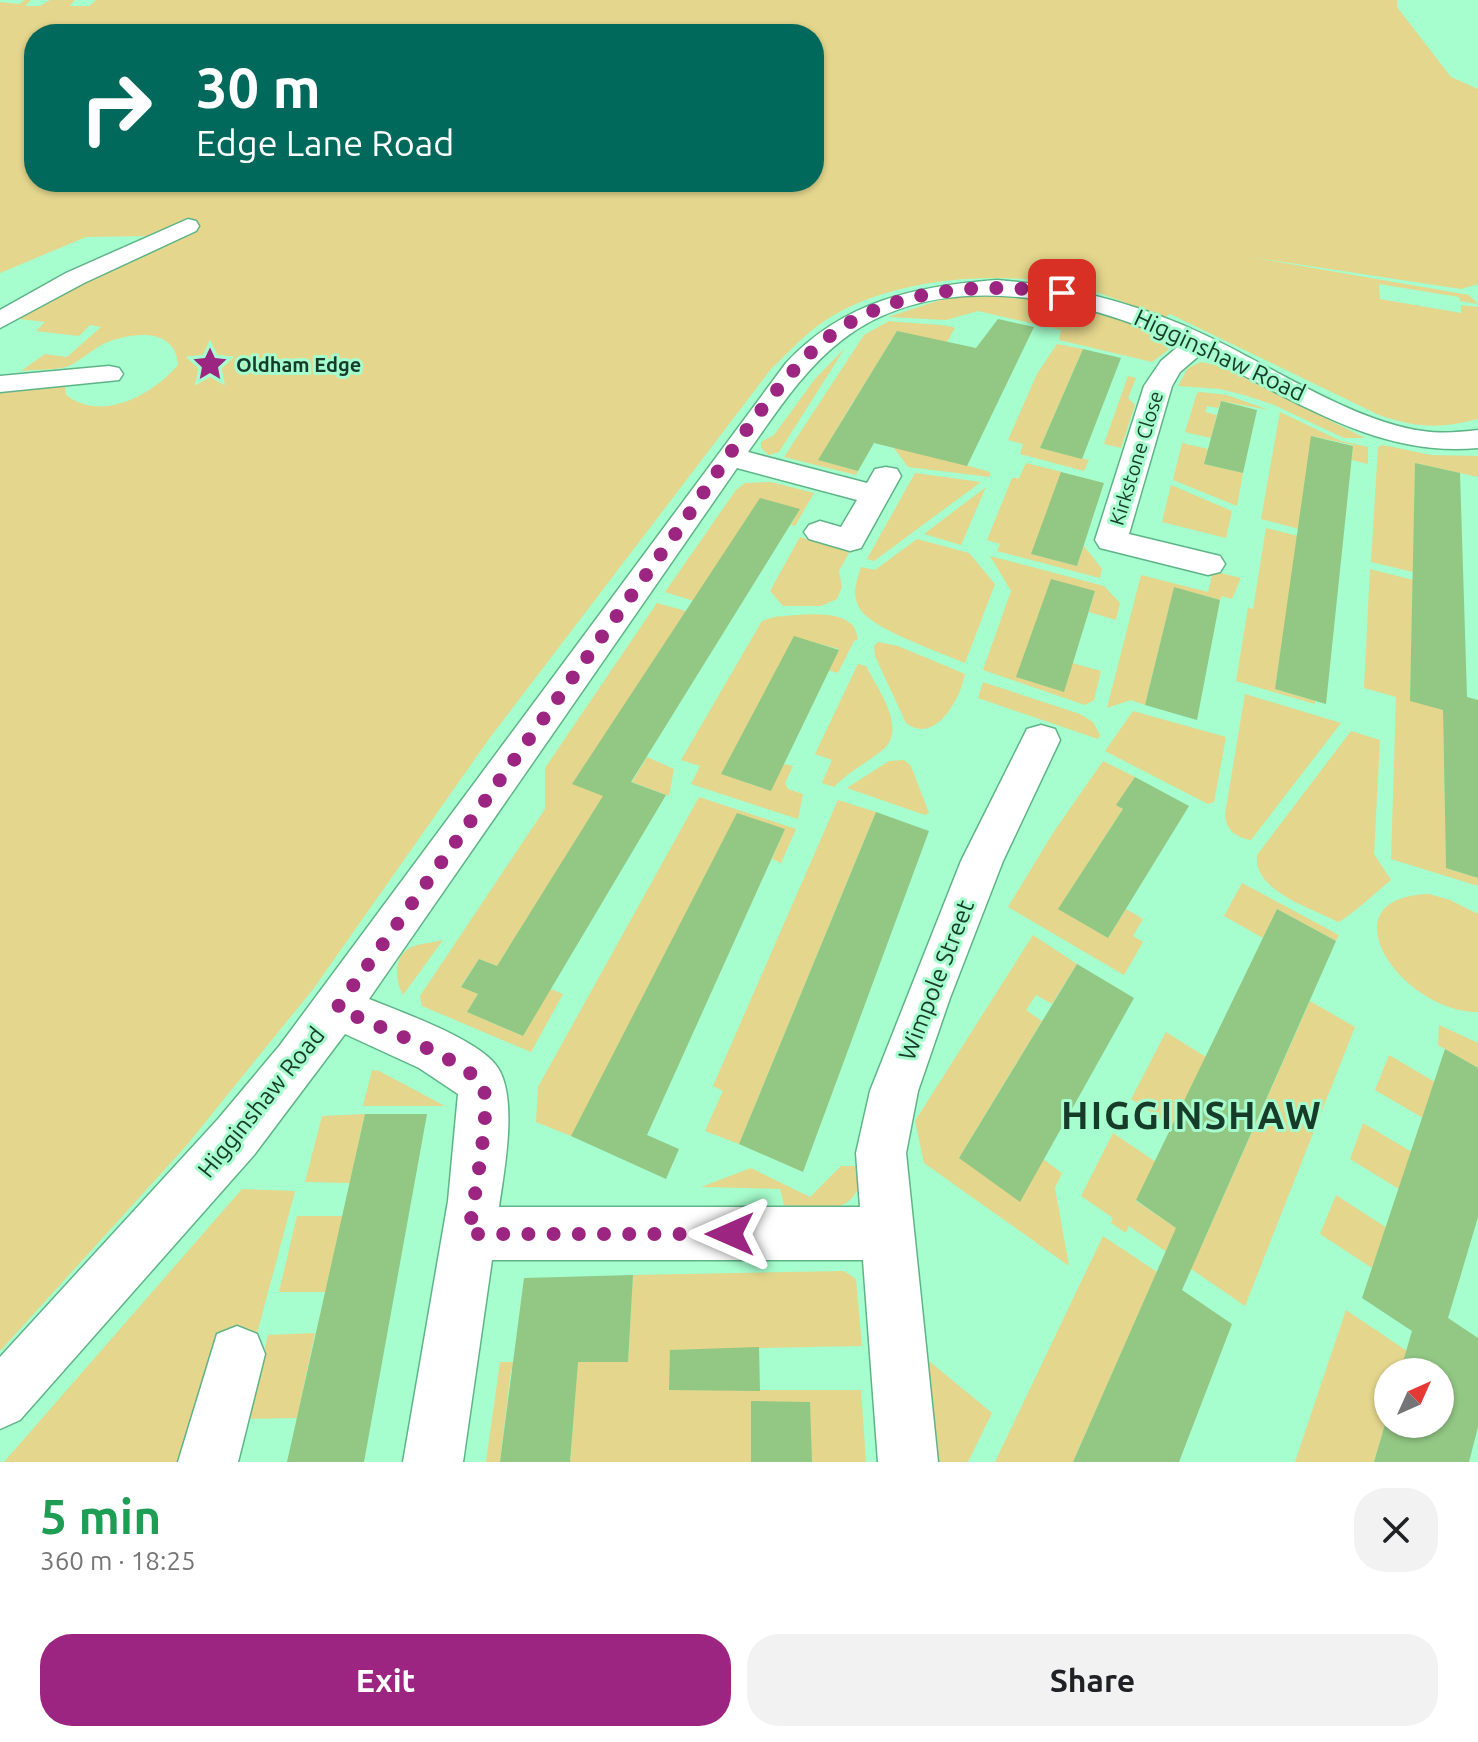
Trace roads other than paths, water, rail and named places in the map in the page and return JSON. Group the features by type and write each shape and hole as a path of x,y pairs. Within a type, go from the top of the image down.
{"street":[{"path":"0,320 75,278 188,226"},
{"name":"Higginshaw Road","path":"0,1400 236,1137 337,1008 786,380 836,331 925,296 979,286 1062,293 1124,310 1201,342 1381,431 1447,443 1478,439"},
{"name":"Kirkstone Close","path":"1201,342 1179,356 1166,370 1158,386 1111,540 1208,564"},
{"path":"0,384 109,374"},
{"path":"730,457 882,484 850,540 820,532"},
{"name":"Wimpole Street","path":"908,1462 881,1153 894,1091 982,861 1041,740"},
{"path":"337,1008 471,1072 483,1088 485,1109 469,1234 433,1462"},
{"path":"469,1234 887,1233"},
{"path":"208,1462 237,1354"}],"place":[{"name":"Oldham Edge","path":"210,364"}],"district":[{"name":"HIGGINSHAW","path":"1192,1115"}]}
